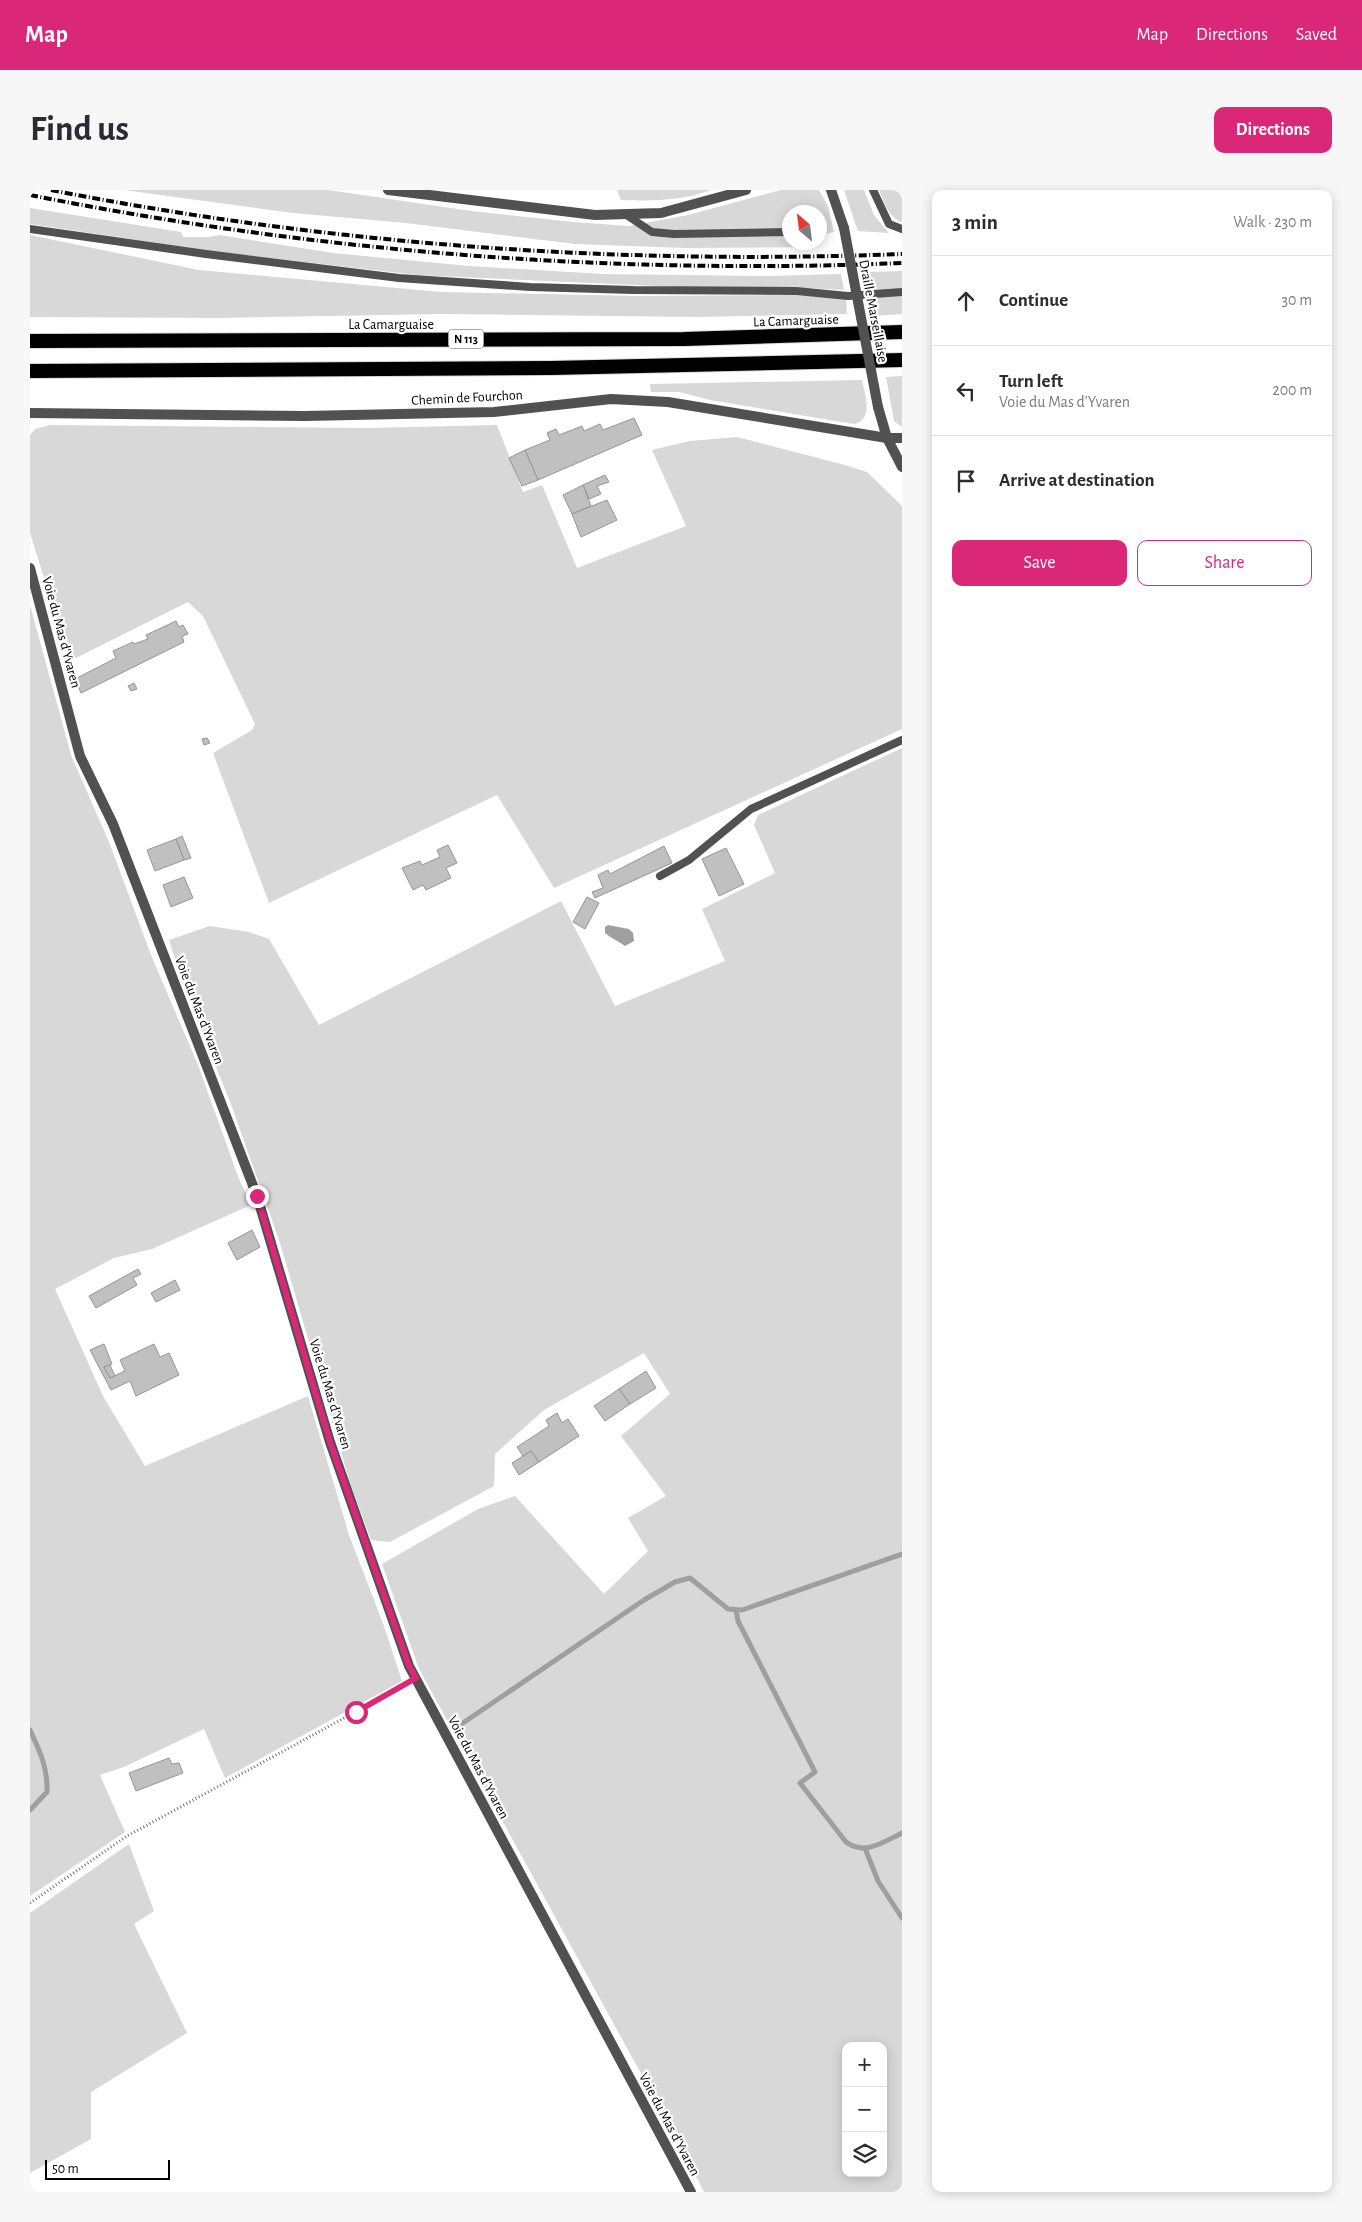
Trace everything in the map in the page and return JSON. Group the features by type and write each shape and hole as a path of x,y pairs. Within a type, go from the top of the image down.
{"highway":[{"name":"La Camarguaise","path":"30,341 674,339 902,332"},
{"name":"N 113","path":"30,371 551,368 902,360"}],"street":[{"path":"388,190 595,215 661,213 746,190"},
{"name":"Draille Marseillaise","path":"831,190 844,228 878,407 886,438 902,467"},
{"name":"Chemin de Fourchon","path":"30,413 305,416 494,412 611,399 668,402 886,438 902,438"},
{"name":"Voie du Mas d'Yvaren","path":"30,568 80,756 113,824 257,1196 330,1442 409,1666 691,2192"}],"lane":[{"path":"873,190 889,224 902,229"},
{"path":"625,214 652,232 674,234 782,232"},
{"path":"30,229 206,254 418,279 530,287 796,291 848,296 902,292"},
{"path":"660,876 689,860 751,809 902,740"}],"path":[{"path":"30,1903 126,1836 416,1678"}],"shaded area":[{"path":"124,190 328,190 471,211 629,226 688,215 781,190 819,190 828,206 834,232 827,234 827,205 782,205 782,247 686,248 575,244 406,223 293,213"},
{"path":"617,190 711,190 667,200 621,200"},
{"path":"844,190 864,190 874,215 889,233 858,231"},
{"path":"879,190 902,190 902,222 890,213"},
{"path":"30,208 181,232 183,237 219,235 333,253 469,266 603,274 769,276 841,274 844,290 679,287 417,275 211,251 30,224"},
{"path":"30,235 199,270 441,292 638,296 792,295 846,299 847,314 694,317 443,314 218,318 30,317"},
{"path":"902,271 902,314 874,316 866,272"},
{"path":"902,376 902,427 894,421 886,377"},
{"path":"862,380 867,406 866,412 860,422 854,424 710,400 679,392 651,392 650,384"},
{"path":"50,425 367,428 497,425 523,492 542,485 577,568 686,526 652,450 690,441 737,437 867,472 902,506 902,729 554,888 497,795 269,903 213,753 252,730 255,724 203,616 188,602 70,661 30,533 30,435 35,429"},
{"path":"30,605 71,755 109,842 151,955 198,1065 239,1179 251,1205 152,1249 114,1258 55,1289 103,1396 145,1466 308,1396 349,1535 384,1626 402,1681 225,1778 204,1729 124,1767 100,1775 125,1832 30,1896"},
{"path":"902,748 902,2192 704,2192 678,2141 419,1669 382,1564 478,1509 515,1496 604,1594 648,1551 628,1518 666,1496 621,1436 670,1394 644,1353 544,1410 495,1454 494,1486 390,1542 371,1540 351,1486 280,1243 232,1107 182,981 169,940 210,926 249,932 269,939 319,1025 561,901 615,1006 725,961 702,909 775,873 754,825 758,815"},
{"path":"608,925 629,929 633,933 634,941 625,946 605,933 605,927"},
{"path":"129,1844 154,1911 134,1924 187,2033 91,2092 91,2139 30,2173 30,1913"}],"building":[{"path":"634,418 642,435 538,480 525,450 550,440 547,433 556,429 559,435 582,426 584,431 600,424 603,430"},
{"path":"525,450 538,480 522,486 509,458"},
{"path":"605,475 609,482 597,486 601,494 589,499 583,485"},
{"path":"583,485 591,506 572,514 563,495"},
{"path":"607,500 617,520 581,537 572,514"},
{"path":"176,621 179,627 183,625 188,634 182,636 184,642 81,693 75,679 116,658 113,651 133,642 134,644 148,639 146,635"},
{"path":"134,683 137,689 131,691 128,686"},
{"path":"207,738 210,743 204,745 202,739"},
{"path":"182,836 191,858 184,860 176,839"},
{"path":"176,839 184,860 155,871 147,850"},
{"path":"448,845 457,863 446,868 451,878 426,890 423,885 413,890 402,868 420,861 422,865 440,857 437,850"},
{"path":"664,846 672,863 595,898 592,892 603,888 598,875 608,870 610,874"},
{"path":"726,848 744,884 719,896 702,859"},
{"path":"184,877 193,898 171,907 163,885"},
{"path":"587,897 599,903 585,929 573,922"},
{"path":"252,1230 260,1247 237,1260 228,1243"},
{"path":"138,1269 141,1274 133,1278 137,1285 96,1308 89,1296"},
{"path":"175,1280 180,1290 156,1302 151,1293"},
{"path":"104,1344 112,1364 104,1367 110,1378 125,1371 120,1360 154,1344 160,1357 169,1353 179,1375 136,1396 130,1381 111,1390 90,1350"},
{"path":"110,1365 115,1376 110,1378 104,1367"},
{"path":"646,1371 656,1388 630,1404 619,1389"},
{"path":"619,1389 630,1404 605,1421 594,1406"},
{"path":"557,1413 562,1423 568,1419 579,1436 539,1462 531,1451 523,1456 517,1447 549,1426 546,1420"},
{"path":"531,1451 539,1462 519,1475 512,1463"},
{"path":"169,1758 172,1764 179,1763 183,1773 136,1791 129,1773"}],"waterway":[{"path":"457,1727 644,1600 675,1582 690,1578 728,1609 742,1610 902,1554"},
{"path":"736,1610 738,1621 815,1772 800,1783 846,1842 853,1846 867,1848 902,1833"},
{"path":"30,1730 43,1760 47,1784 47,1792 30,1810"},
{"path":"865,1848 878,1881 902,1918"}],"railway":[{"path":"51,190 156,209 262,225 475,247 689,256 795,257 902,254"},
{"path":"30,195 138,215 246,231 355,245 464,255 573,262 683,265 792,266 902,263"}],"route":[{"path":"257,1196 330,1442 409,1666 416,1678 356,1712"}]}
